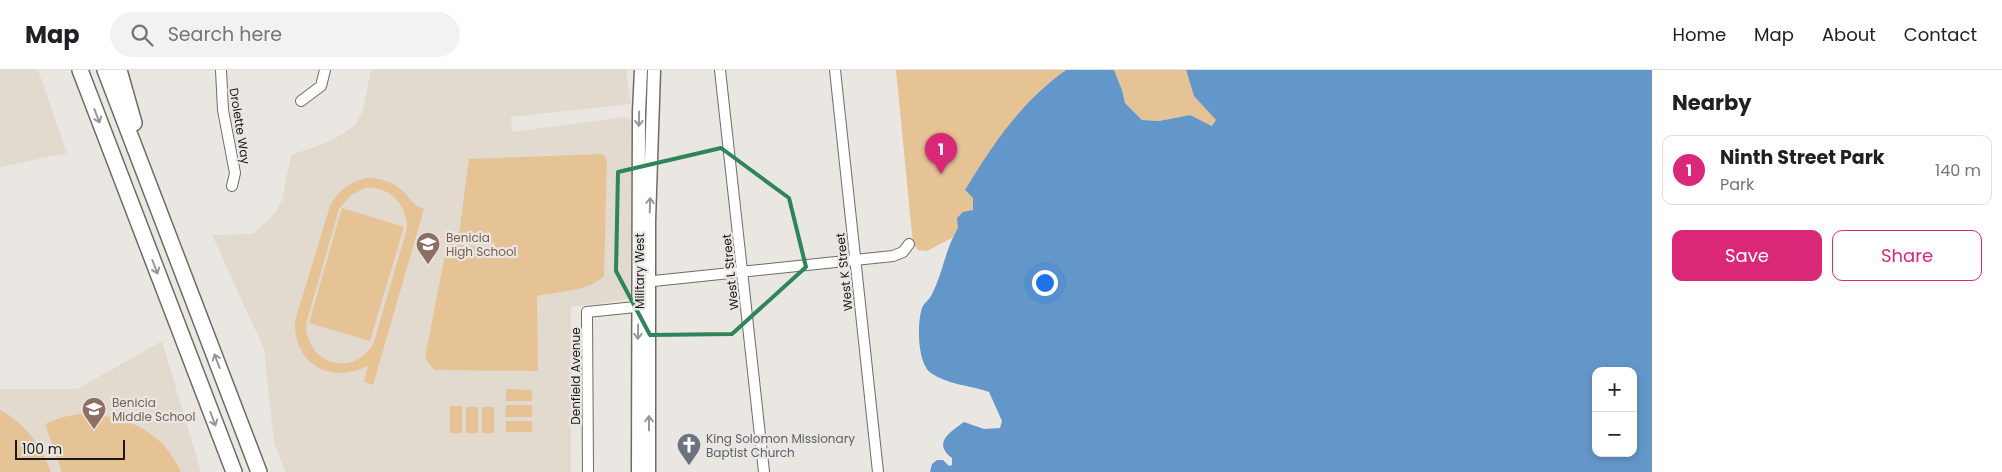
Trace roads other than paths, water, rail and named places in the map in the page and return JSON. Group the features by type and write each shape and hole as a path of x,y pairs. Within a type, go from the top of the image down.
{"highway":[{"path":"80,70 234,472"},
{"path":"105,70 259,472"},
{"path":"119,70 155,202"}],"main road":[{"name":"Military West","path":"641,70 639,121 649,472"},
{"name":"Military West","path":"644,282 654,70"},
{"name":"Military West","path":"638,472 644,306"}],"street":[{"name":"Drolette Way","path":"220,70 223,110 235,174 232,186"},
{"path":"301,101 321,86 325,70"},
{"name":"West L Street","path":"720,70 764,472"},
{"name":"West K Street","path":"835,70 878,472"},
{"path":"644,282 898,254 907,249 909,244"},
{"name":"Denfield Avenue","path":"588,472 587,312 644,306"}],"water":[{"path":"1066,70 1114,70 1125,103 1142,120 1159,121 1190,115 1212,126 1216,120 1194,96 1186,70 1652,70 1652,472 930,472 932,464 937,460 943,460 949,466 952,465 952,458 946,453 943,443 953,430 964,422 984,429 1000,428 1002,421 989,392 945,380 931,373 926,368 919,342 919,323 922,308 931,296 950,244 958,228 957,218 963,212 973,210 973,198 965,190 1009,125 1035,96"}],"place":[{"name":"Ninth Street Park","path":"941,174"},
{"name":"Benicia High School","path":"428,265"},
{"name":"Benicia Middle School","path":"94,430"},
{"name":"King Solomon Missionary Baptist Church","path":"689,466"}]}
